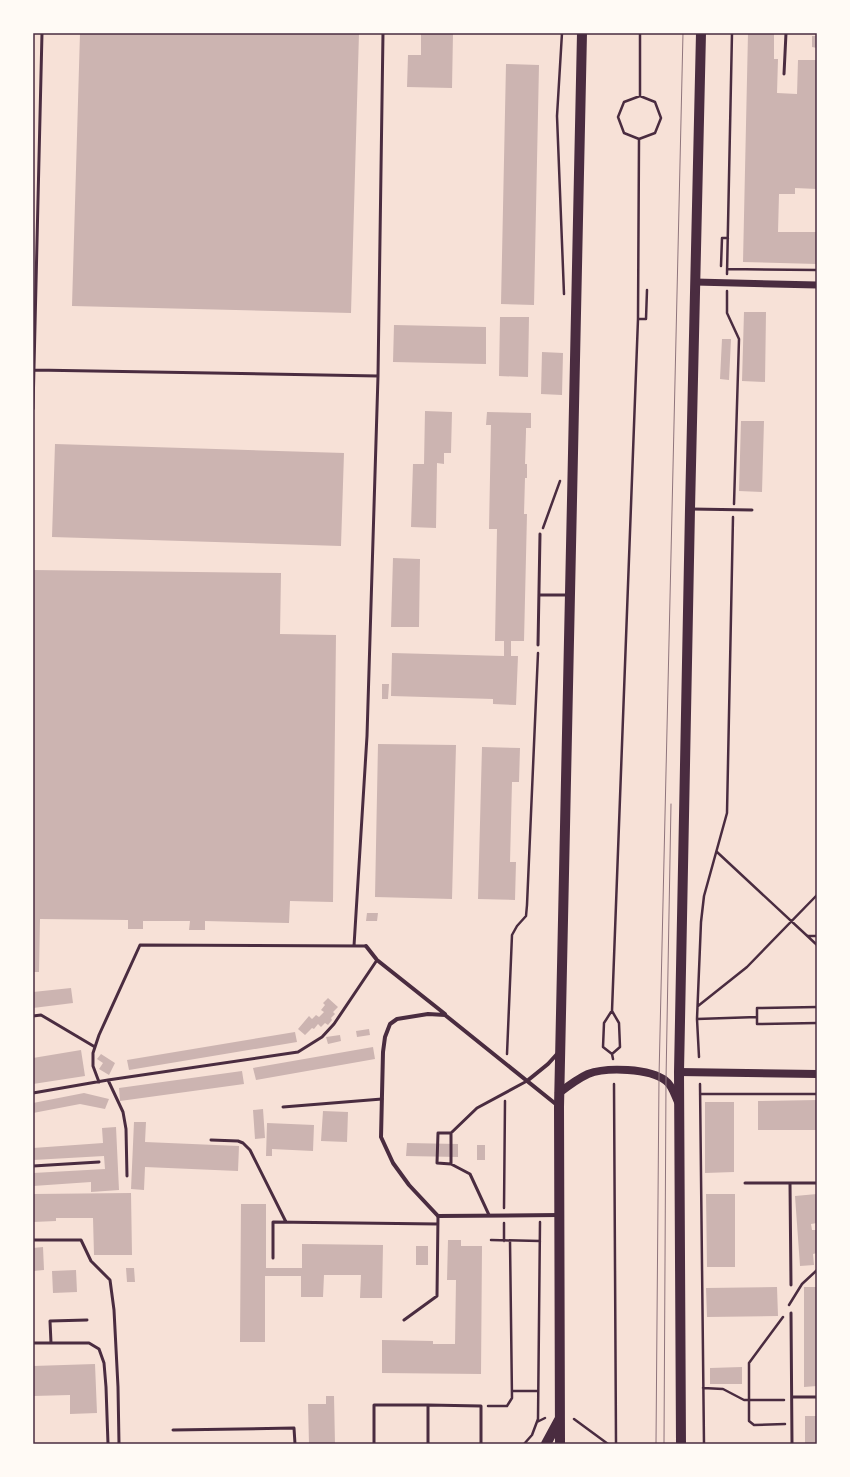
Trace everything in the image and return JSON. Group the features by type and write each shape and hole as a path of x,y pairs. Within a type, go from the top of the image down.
{"main road":[{"path":"560,1444 559,1093 582,33"},
{"path":"681,1444 679,1072 701,33"},
{"path":"559,1093 576,1080 594,1072 608,1071 650,1073 666,1080 680,1105"},
{"path":"679,1072 817,1074"},
{"path":"546,1444 560,1419"}],"street":[{"path":"695,282 817,285"},
{"path":"366,946 377,960 559,1107"},
{"path":"445,1015 428,1014 397,1018 390,1024 385,1037 381,1137 393,1163 409,1185 438,1216 559,1215"},
{"path":"527,1081 548,1064 560,1051"}],"lane":[{"path":"33,410 42,33"},
{"path":"354,946 367,736 378,376 383,33"},
{"path":"784,74 786,33"},
{"path":"34,370 378,376"},
{"path":"690,509 752,510"},
{"path":"538,645 540,534"},
{"path":"539,595 570,596"},
{"path":"99,1082 93,1066 93,1053 99,1035 140,946 366,946"},
{"path":"33,1093 108,1080 298,1052 322,1038 334,1024 377,960"},
{"path":"33,1016 41,1015 95,1047"},
{"path":"108,1080 123,1112 126,1129 127,1176"},
{"path":"489,1215 470,1174 451,1164 437,1163 438,1133 451,1133 477,1108 527,1081"},
{"path":"282,1108 382,1099"},
{"path":"451,1133 451,1164"},
{"path":"211,1140 238,1141 243,1143 250,1150 286,1222"},
{"path":"33,1166 100,1162"},
{"path":"745,1183 817,1183"},
{"path":"790,1183 791,1285"},
{"path":"404,1320 437,1296 438,1216"},
{"path":"273,1258 273,1222 438,1224"},
{"path":"33,1240 82,1240 91,1261 110,1280 114,1310 118,1380 119,1444"},
{"path":"792,1313 792,1444"},
{"path":"50,1343 50,1321 87,1320"},
{"path":"33,1343 89,1343 99,1349 104,1363 108,1444"},
{"path":"792,1398 817,1397"},
{"path":"374,1444 374,1405 428,1405 481,1406 481,1444"},
{"path":"428,1405 428,1444"},
{"path":"173,1430 294,1428 295,1444"}],"path":[{"path":"562,33 557,116 564,298"},
{"path":"640,33 640,96"},
{"path":"699,1057 697,1018 701,922 704,896 727,814 739,339 727,313 732,33"},
{"path":"640,96 655,102 661,118 655,133 639,139 624,133 618,117 624,102 640,96"},
{"path":"612,1054 620,1047 618,1023 612,1011 638,319 639,139"},
{"path":"721,266 722,238 728,238"},
{"path":"727,269 817,270"},
{"path":"638,319 646,319 647,290"},
{"path":"540,534 562,476"},
{"path":"506,1064 512,935 517,926 526,916 527,905 538,645"},
{"path":"716,852 817,946"},
{"path":"698,1006 747,967 817,895"},
{"path":"807,936 817,936"},
{"path":"817,1007 757,1008 757,1024 817,1023"},
{"path":"612,1011 604,1023 603,1047 612,1054 613,1058"},
{"path":"697,1018 757,1018"},
{"path":"614,1084 616,1444"},
{"path":"700,1084 704,1444"},
{"path":"504,1241 505,1093"},
{"path":"700,1094 817,1094"},
{"path":"524,1444 532,1436 538,1419 540,1215"},
{"path":"491,1240 540,1241"},
{"path":"481,1406 507,1406 512,1398 510,1241"},
{"path":"792,1424 754,1425 749,1421 749,1363 783,1317 802,1284 817,1270"},
{"path":"703,1388 723,1388 744,1400 792,1398"},
{"path":"512,1391 538,1391"},
{"path":"537,1422 545,1418"},
{"path":"574,1419 608,1444"}],"building":[{"path":"80,33 359,33 351,313 72,306"},
{"path":"421,33 453,33 452,88 407,87 408,55 421,55"},
{"path":"748,33 774,33 774,59 778,59 777,93 797,94 798,60 817,60 817,189 795,188 795,194 779,194 778,232 817,232 817,264 743,262"},
{"path":"812,36 817,36 817,48 812,47"},
{"path":"506,64 539,65 534,305 501,304"},
{"path":"744,312 766,312 765,382 742,381"},
{"path":"500,317 529,317 528,377 499,376"},
{"path":"394,325 486,327 486,364 393,362"},
{"path":"722,339 731,339 729,380 720,379"},
{"path":"542,352 563,353 562,395 541,394"},
{"path":"425,411 452,412 451,453 444,453 444,464 437,463 436,528 411,527 413,464 424,464"},
{"path":"487,412 531,413 531,428 526,428 525,464 527,464 527,478 525,478 524,514 527,514 524,641 511,641 511,656 518,656 516,705 493,704 493,699 391,696 392,653 504,656 504,641 495,641 497,529 489,529 491,425 486,425"},
{"path":"741,421 764,421 762,492 739,491"},
{"path":"55,444 344,453 341,546 52,537"},
{"path":"393,558 420,559 419,627 391,627"},
{"path":"33,570 281,573 280,634 336,635 333,902 290,901 289,923 205,921 205,930 189,930 190,921 143,921 143,929 128,929 128,920 40,919 39,972 33,972"},
{"path":"382,684 389,684 388,699 382,699"},
{"path":"378,744 456,745 452,899 375,897"},
{"path":"482,747 520,748 519,782 512,782 510,862 516,862 515,900 478,899"},
{"path":"367,913 378,913 377,921 366,921"},
{"path":"71,988 73,1003 33,1008 33,992"},
{"path":"328,998 338,1007 333,1012 335,1014 331,1018 332,1020 328,1025 325,1023 321,1027 318,1024 314,1029 312,1028 305,1035 298,1029 309,1016 312,1019 316,1015 319,1017 324,1012 321,1010 325,1005 323,1003"},
{"path":"369,1029 370,1035 357,1037 356,1031"},
{"path":"295,1032 297,1042 129,1070 127,1060"},
{"path":"340,1035 341,1041 328,1044 326,1037"},
{"path":"373,1047 375,1059 256,1080 253,1068"},
{"path":"81,1050 85,1076 33,1084 33,1058"},
{"path":"101,1054 115,1063 109,1075 99,1069 103,1063 97,1059"},
{"path":"242,1071 244,1084 120,1101 119,1088"},
{"path":"84,1093 109,1099 105,1109 80,1104 33,1113 33,1103"},
{"path":"817,1100 817,1130 758,1130 758,1101"},
{"path":"705,1102 734,1102 734,1172 705,1173"},
{"path":"263,1109 265,1138 255,1139 253,1110"},
{"path":"323,1111 348,1112 347,1142 321,1141"},
{"path":"134,1122 146,1122 145,1142 239,1146 238,1171 145,1167 144,1190 131,1189"},
{"path":"267,1123 314,1125 313,1151 272,1149 272,1156 266,1156"},
{"path":"116,1127 119,1190 91,1192 91,1182 33,1186 33,1173 105,1169 104,1156 33,1160 33,1148 103,1143 102,1128"},
{"path":"407,1143 458,1144 458,1157 406,1156"},
{"path":"477,1145 485,1145 485,1160 477,1160"},
{"path":"131,1193 132,1255 94,1255 93,1218 56,1218 56,1221 33,1222 33,1194"},
{"path":"706,1194 735,1194 735,1267 707,1267"},
{"path":"817,1194 817,1223 811,1224 812,1230 817,1230 817,1253 813,1254 814,1265 800,1266 795,1196"},
{"path":"241,1204 266,1204 266,1268 302,1268 302,1244 383,1245 382,1298 360,1298 361,1275 324,1275 323,1297 301,1297 301,1276 265,1276 265,1342 240,1342"},
{"path":"448,1240 461,1240 461,1246 482,1246 481,1374 382,1373 382,1340 433,1341 433,1344 455,1344 456,1280 447,1280"},
{"path":"416,1246 428,1246 428,1265 416,1265"},
{"path":"43,1247 44,1270 33,1271 33,1248"},
{"path":"126,1268 134,1268 135,1282 127,1282"},
{"path":"76,1270 77,1292 53,1293 52,1271"},
{"path":"777,1287 778,1316 707,1317 706,1288"},
{"path":"804,1287 817,1287 817,1386 804,1387"},
{"path":"95,1364 97,1413 70,1414 70,1395 33,1396 33,1366"},
{"path":"742,1367 742,1384 710,1384 710,1368"},
{"path":"326,1396 334,1396 335,1444 309,1444 308,1404 326,1404"},
{"path":"805,1416 817,1416 817,1444 805,1444"}],"tram line":[{"path":"656,1444 659,1077 683,33"},
{"path":"664,1444 666,1080 671,804"}]}
